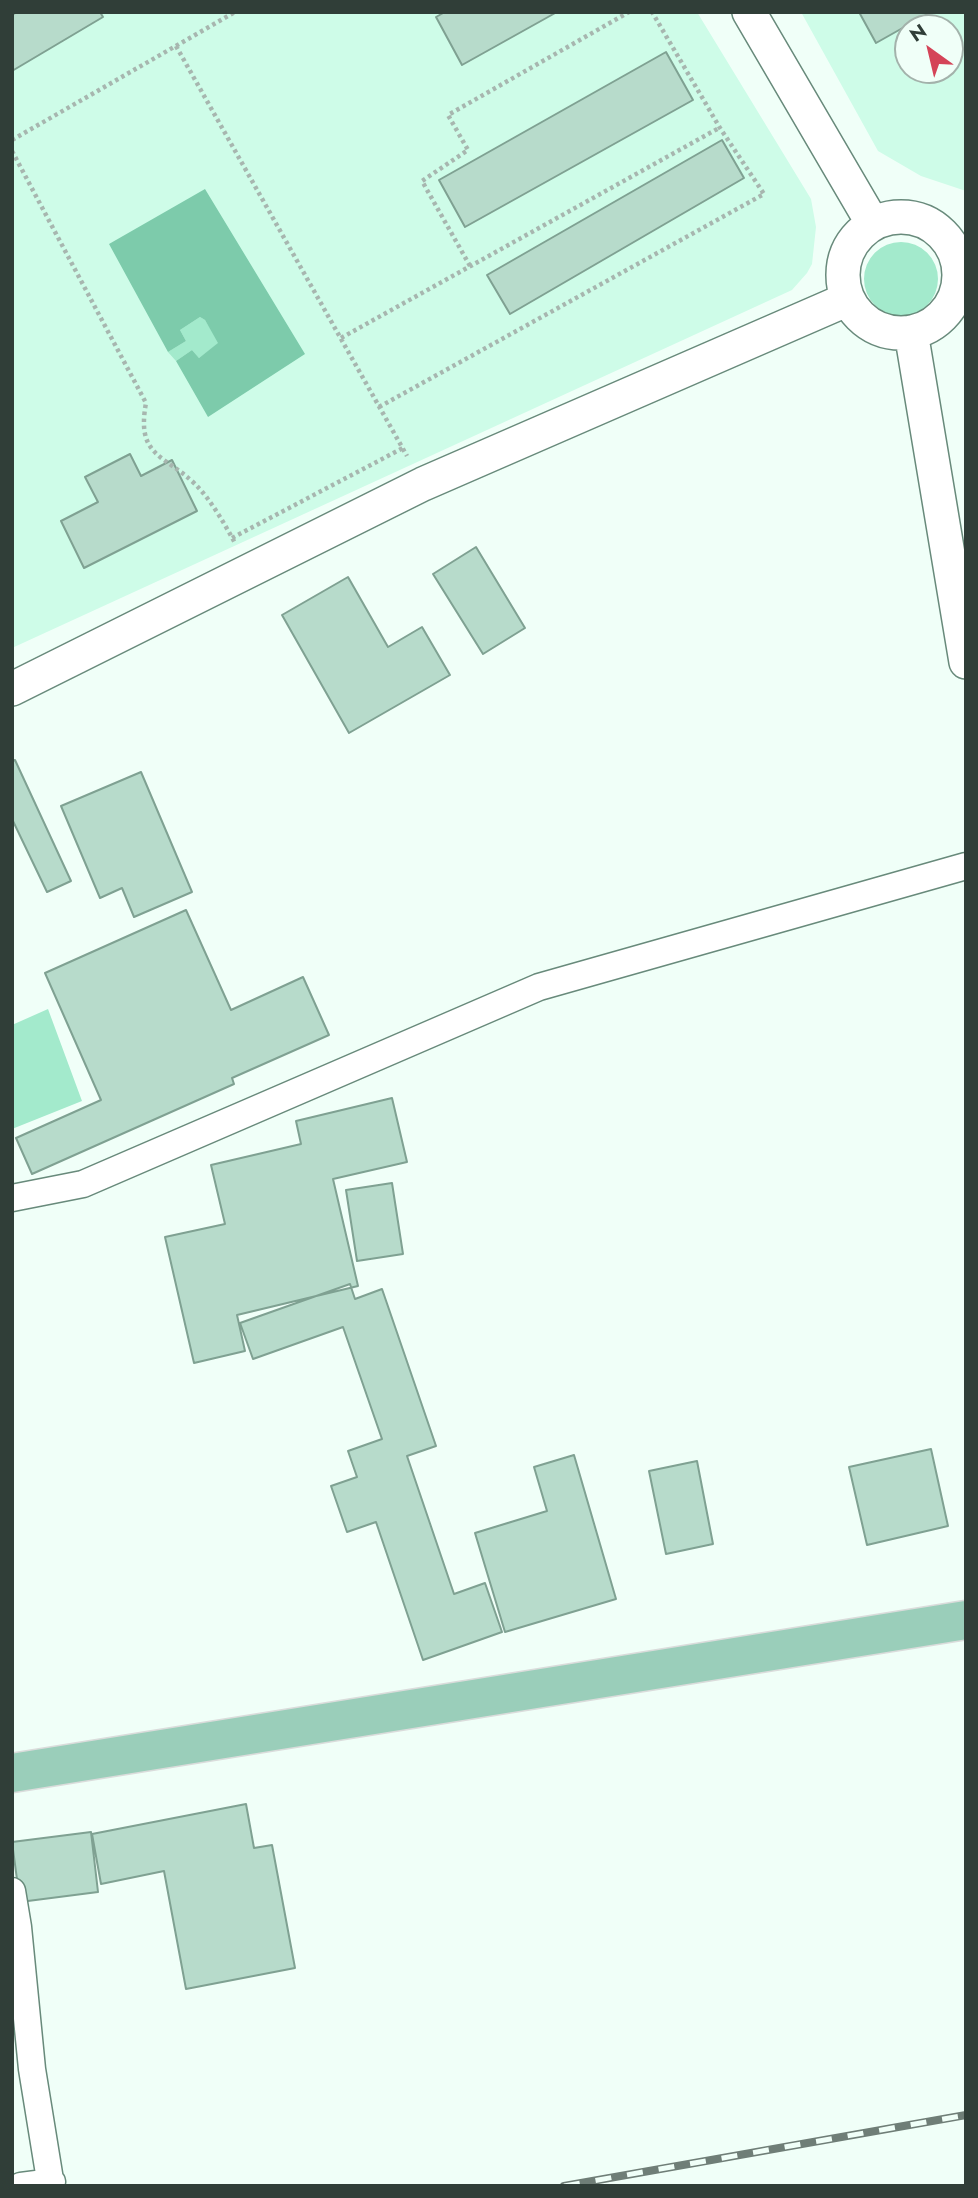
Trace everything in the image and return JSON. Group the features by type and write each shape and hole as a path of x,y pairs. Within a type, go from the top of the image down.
{"main road":[{"path":"12,1773 966,1619"}],"street":[{"path":"749,12 873,224"},
{"path":"905,217 956,233 961,293 930,325 911,332 892,332 874,326 859,315 848,299 844,266 849,249 859,235 873,224 905,217"},
{"path":"12,689 423,484 848,299"},
{"path":"911,332 966,663"},
{"path":"12,1198 83,1184 539,986 966,866"},
{"path":"12,1891 32,2069 52,2184 21,2186"}],"path":[{"path":"12,140 235,12"},
{"path":"470,266 422,181 468,150 448,115 629,12"},
{"path":"379,407 764,194 720,128 652,12"},
{"path":"176,46 423,484"},
{"path":"341,338 720,128"},
{"path":"12,150 146,403 145,440 156,454 199,489 250,570"},
{"path":"232,538 403,448"}],"shaded area":[{"path":"12,12 697,12 811,199 816,227 812,264 792,290 12,648"},
{"path":"801,12 966,12 966,191 921,176 878,151"},
{"path":"205,189 305,354 208,417 176,361 192,350 199,358 218,343 205,320 200,317 180,330 186,341 168,352 109,244"},
{"path":"894,242 908,242 922,248 932,258 938,279 932,300 922,310 908,316 894,316 880,310 870,300 864,286 864,272 870,258 880,248"},
{"path":"200,317 205,320 219,343 199,358 192,350 176,361 168,352 186,341 180,330"},
{"path":"48,1009 82,1101 12,1129 12,1025"}],"building":[{"path":"17,12 100,12 103,17 12,71 12,15"},
{"path":"445,12 557,12 462,65 436,17"},
{"path":"859,12 931,12 894,14 894,33 876,43"},
{"path":"666,52 693,100 465,227 439,180"},
{"path":"722,140 744,178 510,314 487,275"},
{"path":"130,454 141,476 172,460 197,511 84,568 61,521 98,502 85,477"},
{"path":"476,547 525,628 483,654 433,574"},
{"path":"348,577 388,647 422,627 450,675 349,733 282,615"},
{"path":"15,760 71,881 47,892 12,819 12,761"},
{"path":"141,772 192,892 134,917 122,888 100,898 61,806"},
{"path":"186,910 231,1010 303,977 329,1035 232,1078 234,1084 32,1174 16,1138 101,1100 45,973"},
{"path":"392,1098 407,1162 333,1179 358,1286 237,1315 245,1351 194,1363 165,1237 225,1224 211,1165 301,1144 296,1121"},
{"path":"392,1183 403,1254 357,1261 346,1190"},
{"path":"350,1284 355,1299 382,1289 436,1446 407,1456 454,1594 485,1583 502,1632 423,1660 376,1522 347,1532 331,1486 357,1477 348,1451 382,1439 343,1327 253,1359 240,1323"},
{"path":"931,1449 948,1526 867,1545 849,1467"},
{"path":"574,1455 616,1599 505,1632 475,1533 547,1511 534,1467"},
{"path":"697,1461 713,1544 666,1554 649,1471"},
{"path":"246,1804 254,1848 272,1845 295,1968 186,1989 164,1871 101,1884 92,1834"},
{"path":"91,1832 98,1892 20,1902 12,1842"}],"railway":[{"path":"564,2186 966,2115"}]}
